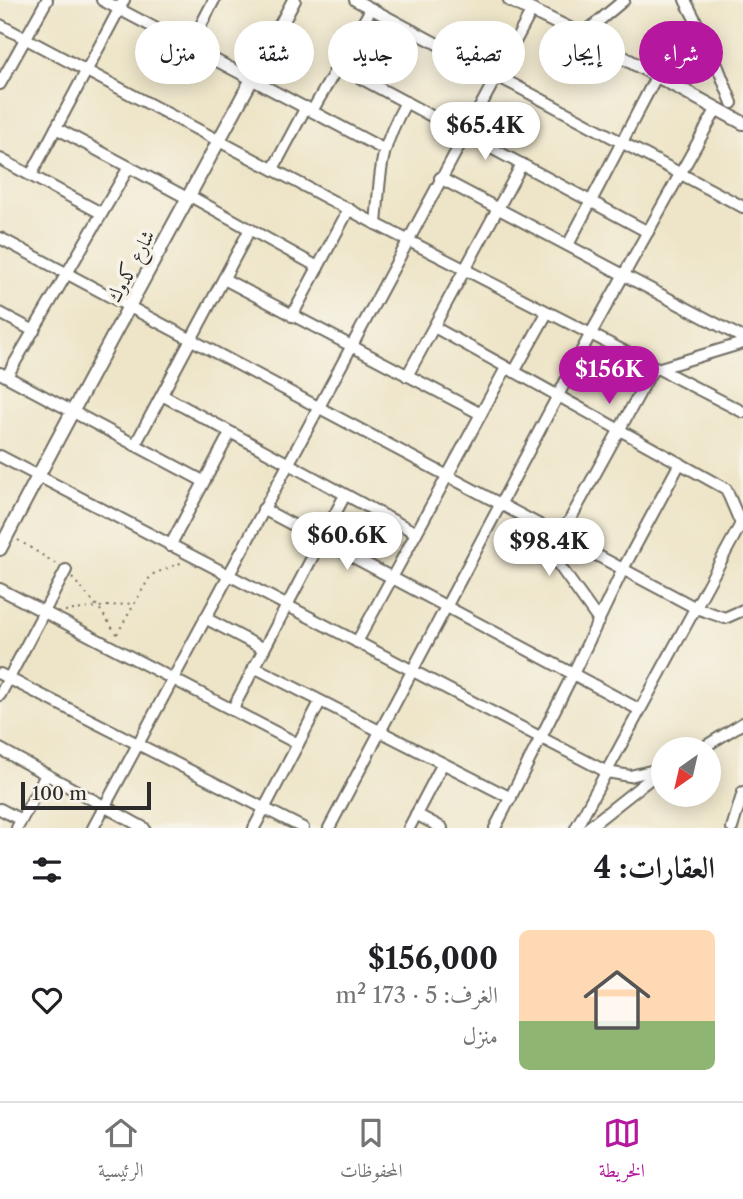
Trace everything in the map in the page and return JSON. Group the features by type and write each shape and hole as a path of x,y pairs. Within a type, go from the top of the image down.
{"street":[{"path":"0,84 47,0"},
{"path":"102,0 122,5 149,21"},
{"name":"شارع كدوك","path":"283,21 294,0"},
{"path":"355,0 432,41"},
{"path":"510,0 551,21"},
{"path":"685,0 712,52 725,109"},
{"path":"202,21 212,1"},
{"path":"598,21 620,2"},
{"path":"31,175 122,5"},
{"path":"363,21 370,9"},
{"path":"525,23 531,12"},
{"path":"0,25 27,37 86,73 743,412"},
{"path":"273,169 328,81"},
{"name":"شارع كدوك","path":"0,549 4,532 39,477 71,411 131,307 249,84"},
{"path":"262,84 383,149"},
{"path":"372,84 648,232"},
{"path":"93,828 491,84"},
{"path":"513,84 743,207"},
{"path":"568,245 652,84"},
{"path":"673,84 725,109 743,123"},
{"path":"329,828 590,335 680,174 725,109 743,97"},
{"path":"376,224 380,195 379,167 383,149 406,102"},
{"path":"56,128 318,267"},
{"path":"0,159 101,212"},
{"path":"407,376 522,164"},
{"path":"128,167 65,272 34,331 3,374 203,481"},
{"path":"440,178 743,338"},
{"path":"292,316 349,209"},
{"path":"135,445 250,229"},
{"path":"0,238 696,607 725,618 743,610"},
{"path":"224,279 481,414"},
{"path":"0,313 34,331"},
{"path":"356,642 481,414 547,313"},
{"path":"434,327 726,489 742,522 576,828"},
{"path":"561,536 656,368 743,343"},
{"path":"162,395 416,533"},
{"path":"170,546 230,433"},
{"path":"0,456 607,772 630,776 651,771"},
{"path":"495,828 542,738 623,569 680,463"},
{"path":"232,709 345,495"},
{"path":"263,509 640,710"},
{"path":"525,517 599,621"},
{"path":"0,695 4,676 45,612 66,570"},
{"path":"0,589 298,744"},
{"path":"205,618 264,649"},
{"path":"254,667 510,799"},
{"path":"4,676 303,828"},
{"path":"254,828 320,702"},
{"path":"720,737 743,723"},
{"path":"0,749 144,828"},
{"path":"409,828 442,765"},
{"path":"0,809 19,824 46,775"},
{"path":"588,828 651,778"},
{"path":"732,828 743,792"},
{"path":"416,814 442,828"}],"path":[{"path":"110,646 151,575 194,558"},
{"path":"45,612 135,603"}]}
